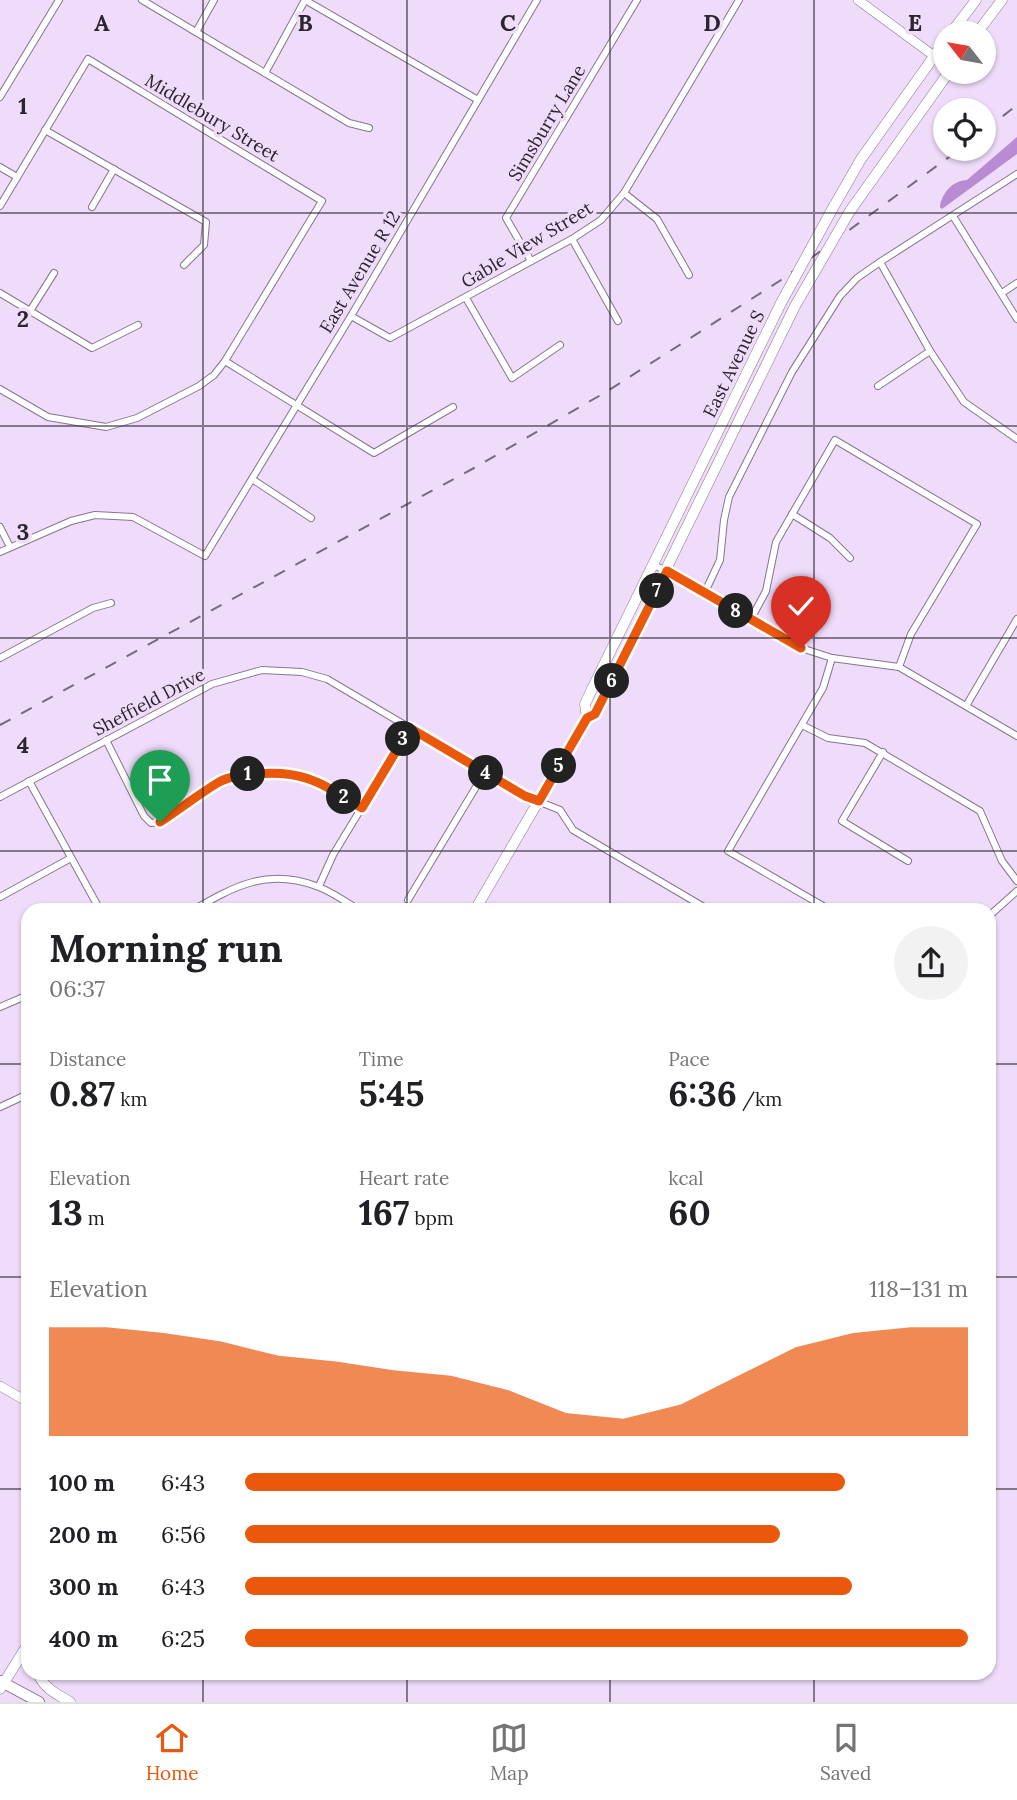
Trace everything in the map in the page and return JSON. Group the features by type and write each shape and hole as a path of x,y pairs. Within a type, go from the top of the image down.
{"highway":[{"path":"1,1684 39,1702"}],"main road":[{"path":"960,21 976,0"},
{"path":"986,21 1002,0"},
{"name":"East Avenue S","path":"587,718 585,704 781,303 861,159 933,56"},
{"name":"East Avenue S","path":"479,903 587,718 595,714 795,306 850,211 940,84"},
{"path":"1,1684 21,1654"},
{"path":"40,1680 70,1702"}],"street":[{"path":"0,97 59,0"},
{"path":"142,0 349,123 369,128"},
{"path":"196,32 214,0"},
{"path":"265,73 305,0 478,100"},
{"name":"East Avenue R 12","path":"10,547 71,521 95,515 120,516 133,517 205,556 351,317 537,0"},
{"name":"Simsburry Lane","path":"531,261 506,218 638,0"},
{"name":"Gable View Street","path":"351,317 390,338 572,239 601,220 624,193 739,0"},
{"path":"858,0 933,56"},
{"name":"Middlebury Street","path":"45,130 88,59 322,201 225,361"},
{"path":"0,206 45,130 206,222 204,246 184,265"},
{"path":"0,167 17,177"},
{"path":"92,207 114,169"},
{"path":"705,592 720,560 729,497 780,394 840,296 857,278 880,262 1017,174"},
{"path":"624,193 657,219 689,275"},
{"path":"953,216 1017,319"},
{"path":"572,239 618,321"},
{"path":"880,262 930,351 964,402 1017,439"},
{"path":"30,311 54,273"},
{"path":"1002,293 1017,283"},
{"path":"0,293 92,348 138,325"},
{"path":"466,298 512,378 561,345"},
{"path":"878,386 930,351"},
{"path":"0,389 48,417 106,427 137,418 199,387 214,375 225,361 374,453 453,407"},
{"path":"751,619 766,592 776,542 835,440 977,524 911,634 899,667"},
{"path":"252,479 311,518"},
{"path":"792,514 830,538 850,558"},
{"path":"0,527 10,547 0,552"},
{"path":"654,565 801,648 832,658 899,667 1017,736"},
{"path":"0,658 93,608 111,603"},
{"path":"966,706 1017,619"},
{"path":"1007,635 1017,641"},
{"path":"818,903 729,850 824,688 832,658"},
{"name":"Sheffield Drive","path":"0,797 212,684 262,670 302,672 327,679 525,796 560,810 573,830 697,903"},
{"path":"802,725 828,738 865,743 980,811 1002,860 1017,881"},
{"path":"319,887 333,855 410,728"},
{"path":"106,740 144,816 151,822 160,822 221,781 256,774 290,772 313,780 362,808"},
{"path":"883,752 842,821 908,861"},
{"path":"408,900 485,772"},
{"path":"29,781 96,903"},
{"path":"0,897 72,858"},
{"path":"206,903 244,883 259,880 294,880 319,887 347,903"},
{"path":"996,910 1017,891"},
{"path":"0,1007 21,998"},
{"path":"0,1107 21,1097"},
{"path":"0,1386 21,1398"}],"shaded area":[{"path":"1017,137 1017,154 942,209 940,207 949,189 957,182 967,180 989,161 996,161 996,155"}],"railway":[{"path":"996,122 1017,105"},
{"path":"0,725 474,468 606,392 781,280 944,161"}],"route":[{"path":"160,822 221,781 243,775 269,773 290,772 313,780 362,808 410,728 525,796 539,801 587,718 595,714 667,571 801,648"}]}
